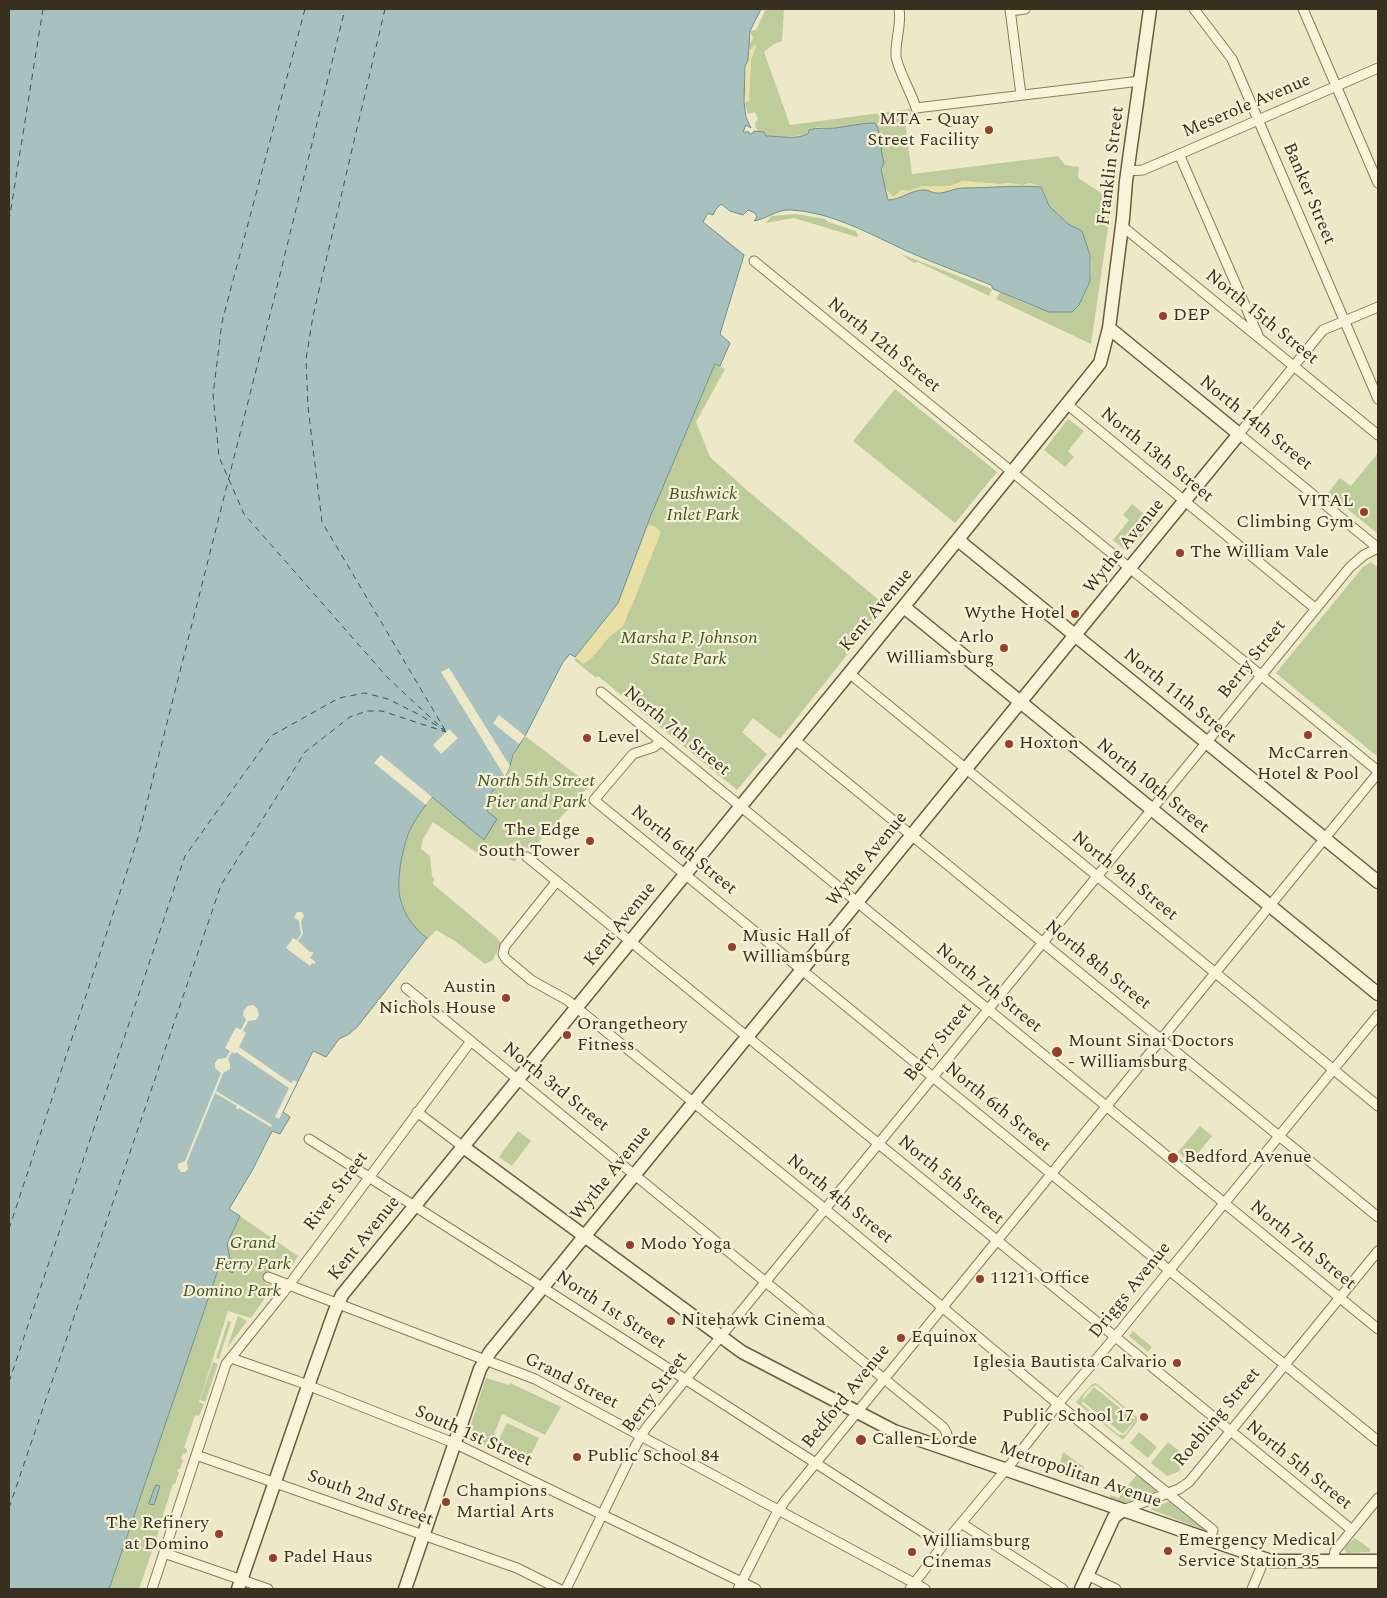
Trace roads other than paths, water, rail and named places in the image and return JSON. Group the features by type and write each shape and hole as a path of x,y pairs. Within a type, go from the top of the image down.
{"main road":[{"name":"Franklin Street","path":"1109,328 1150,9"},
{"name":"Kent Avenue","path":"239,1585 308,1386 338,1304 346,1290 1068,405 1100,364 1109,328"},
{"name":"North 14th Street","path":"1109,328 1239,434"},
{"name":"Wythe Avenue","path":"405,1589 454,1443 480,1369 485,1360 634,1174 1239,434"},
{"name":"North 11th Street","path":"958,540 1378,882"},
{"name":"North 10th Street","path":"904,606 1378,994"},
{"name":"Metropolitan Avenue","path":"462,1146 742,1352 894,1431 1271,1560 1295,1562 1378,1561"},
{"path":"1081,1589 1114,1517 1123,1510"}],"street":[{"path":"899,9 899,26 895,42 896,59 916,108 1140,82"},
{"path":"1021,96 1010,10 1025,9"},
{"name":"Banker Street","path":"1194,9 1230,57 1378,400"},
{"path":"1302,9 1378,182"},
{"name":"Meserole Avenue","path":"1128,170 1136,172 1142,170 1378,68"},
{"path":"1179,154 1259,337"},
{"name":"North 15th Street","path":"1122,226 1378,435"},
{"name":"North 12th Street","path":"754,260 1012,472"},
{"name":"Wythe Avenue","path":"1239,434 1322,330 1378,307"},
{"name":"North 13th Street","path":"1068,405 1316,609"},
{"name":"North 14th Street","path":"1239,434 1378,548"},
{"path":"1012,472 1378,772"},
{"name":"Berry Street","path":"566,1589 646,1428 1261,675 1357,560 1378,548"},
{"name":"North 9th Street","path":"849,673 1378,1106"},
{"name":"North 7th Street","path":"602,692 1378,1329"},
{"name":"North 8th Street","path":"795,740 1378,1218"},
{"name":"North 6th Street","path":"661,741 654,747 633,754 594,800 1378,1441"},
{"name":"Bedford Avenue","path":"740,1586 779,1510 815,1462 1378,772"},
{"name":"North 5th Street","path":"527,858 1352,1530"},
{"name":"North 4th Street","path":"557,881 508,941 503,954 507,960 531,980 555,992 576,1008 825,1209 1058,1404 1213,1530 1210,1539"},
{"name":"North 3rd Street","path":"406,988 943,1427 948,1433 945,1448"},
{"name":"Driggs Avenue","path":"912,1586 943,1545 1007,1470 1058,1404 1378,1015"},
{"name":"River Street","path":"152,1589 226,1364 268,1313 471,1041"},
{"name":"Metropolitan Avenue","path":"418,1112 462,1146"},
{"name":"North 1st Street","path":"309,1140 542,1287 943,1545"},
{"name":"Roebling Street","path":"1123,1510 1179,1489 1189,1482 1378,1251"},
{"name":"Grand Street","path":"268,1277 535,1379 779,1510 912,1586 925,1589"},
{"name":"South 1st Street","path":"231,1358 454,1443 602,1515 740,1586 756,1589"},
{"name":"South 2nd Street","path":"196,1455 517,1568 559,1589"},
{"path":"1334,1562 1335,1552 1378,1498"},
{"path":"962,1522 1063,1589"},
{"path":"164,1553 239,1585 268,1589"},
{"path":"1252,1589 1265,1558"},
{"path":"1087,1575 1116,1589"}],"water":[{"path":"9,9 761,9 750,31 748,60 745,66 744,103 746,117 751,128 746,125 743,132 752,134 754,131 764,132 766,136 793,137 808,134 809,130 812,129 875,123 880,137 884,162 881,170 888,200 920,190 939,193 963,188 1041,187 1049,206 1068,224 1082,231 1090,255 1090,281 1079,305 1072,312 1049,312 851,225 821,215 786,210 754,221 757,217 755,213 748,210 743,215 730,211 721,204 713,215 708,213 703,222 744,255 720,334 730,343 720,366 715,364 651,515 618,603 575,657 570,654 563,662 525,736 513,755 505,777 496,779 495,788 491,793 497,798 487,811 497,819 484,840 432,797 412,826 401,861 400,897 410,920 427,938 358,1026 349,1034 339,1039 326,1057 313,1051 283,1112 290,1117 280,1134 272,1131 253,1169 229,1209 240,1216 227,1244 233,1273 219,1267 109,1589 9,1589"},
{"path":"156,1485 160,1486 154,1505 149,1504"}],"place":[{"name":"MTA - Quay Street Facility","path":"989,130"},
{"name":"DEP","path":"1163,316"},
{"name":"VITAL Climbing Gym","path":"1364,512"},
{"name":"The William Vale","path":"1180,553"},
{"name":"Wythe Hotel","path":"1075,614"},
{"name":"Arlo Williamsburg","path":"1004,648"},
{"name":"McCarren Hotel & Pool","path":"1308,735"},
{"name":"Level","path":"587,738"},
{"name":"Hoxton","path":"1009,744"},
{"name":"The Edge South Tower","path":"590,841"},
{"name":"Music Hall of Williamsburg","path":"732,947"},
{"name":"Austin Nichols House","path":"506,998"},
{"name":"Orangetheory Fitness","path":"567,1035"},
{"name":"Mount Sinai Doctors - Williamsburg","path":"1057,1052"},
{"name":"Bedford Avenue","path":"1173,1158"},
{"name":"Modo Yoga","path":"630,1245"},
{"name":"11211 Office","path":"980,1279"},
{"name":"Nitehawk Cinema","path":"671,1321"},
{"name":"Equinox","path":"901,1338"},
{"name":"Iglesia Bautista Calvario","path":"1177,1363"},
{"name":"Public School 17","path":"1144,1417"},
{"name":"Callen-Lorde","path":"861,1440"},
{"name":"Public School 84","path":"577,1457"},
{"name":"Champions Martial Arts","path":"446,1502"},
{"name":"The Refinery at Domino","path":"219,1534"},
{"name":"Emergency Medical Service Station 35","path":"1168,1551"},
{"name":"Williamsburg Cinemas","path":"912,1552"},
{"name":"Padel Haus","path":"273,1558"}],"park label":[{"name":"Bushwick Inlet Park","path":"703,505"},
{"name":"Marsha P. Johnson State Park","path":"689,649"},
{"name":"North 5th Street Pier and Park","path":"536,792"},
{"name":"Grand Ferry Park","path":"253,1254"},
{"name":"Domino Park","path":"232,1292"}]}
